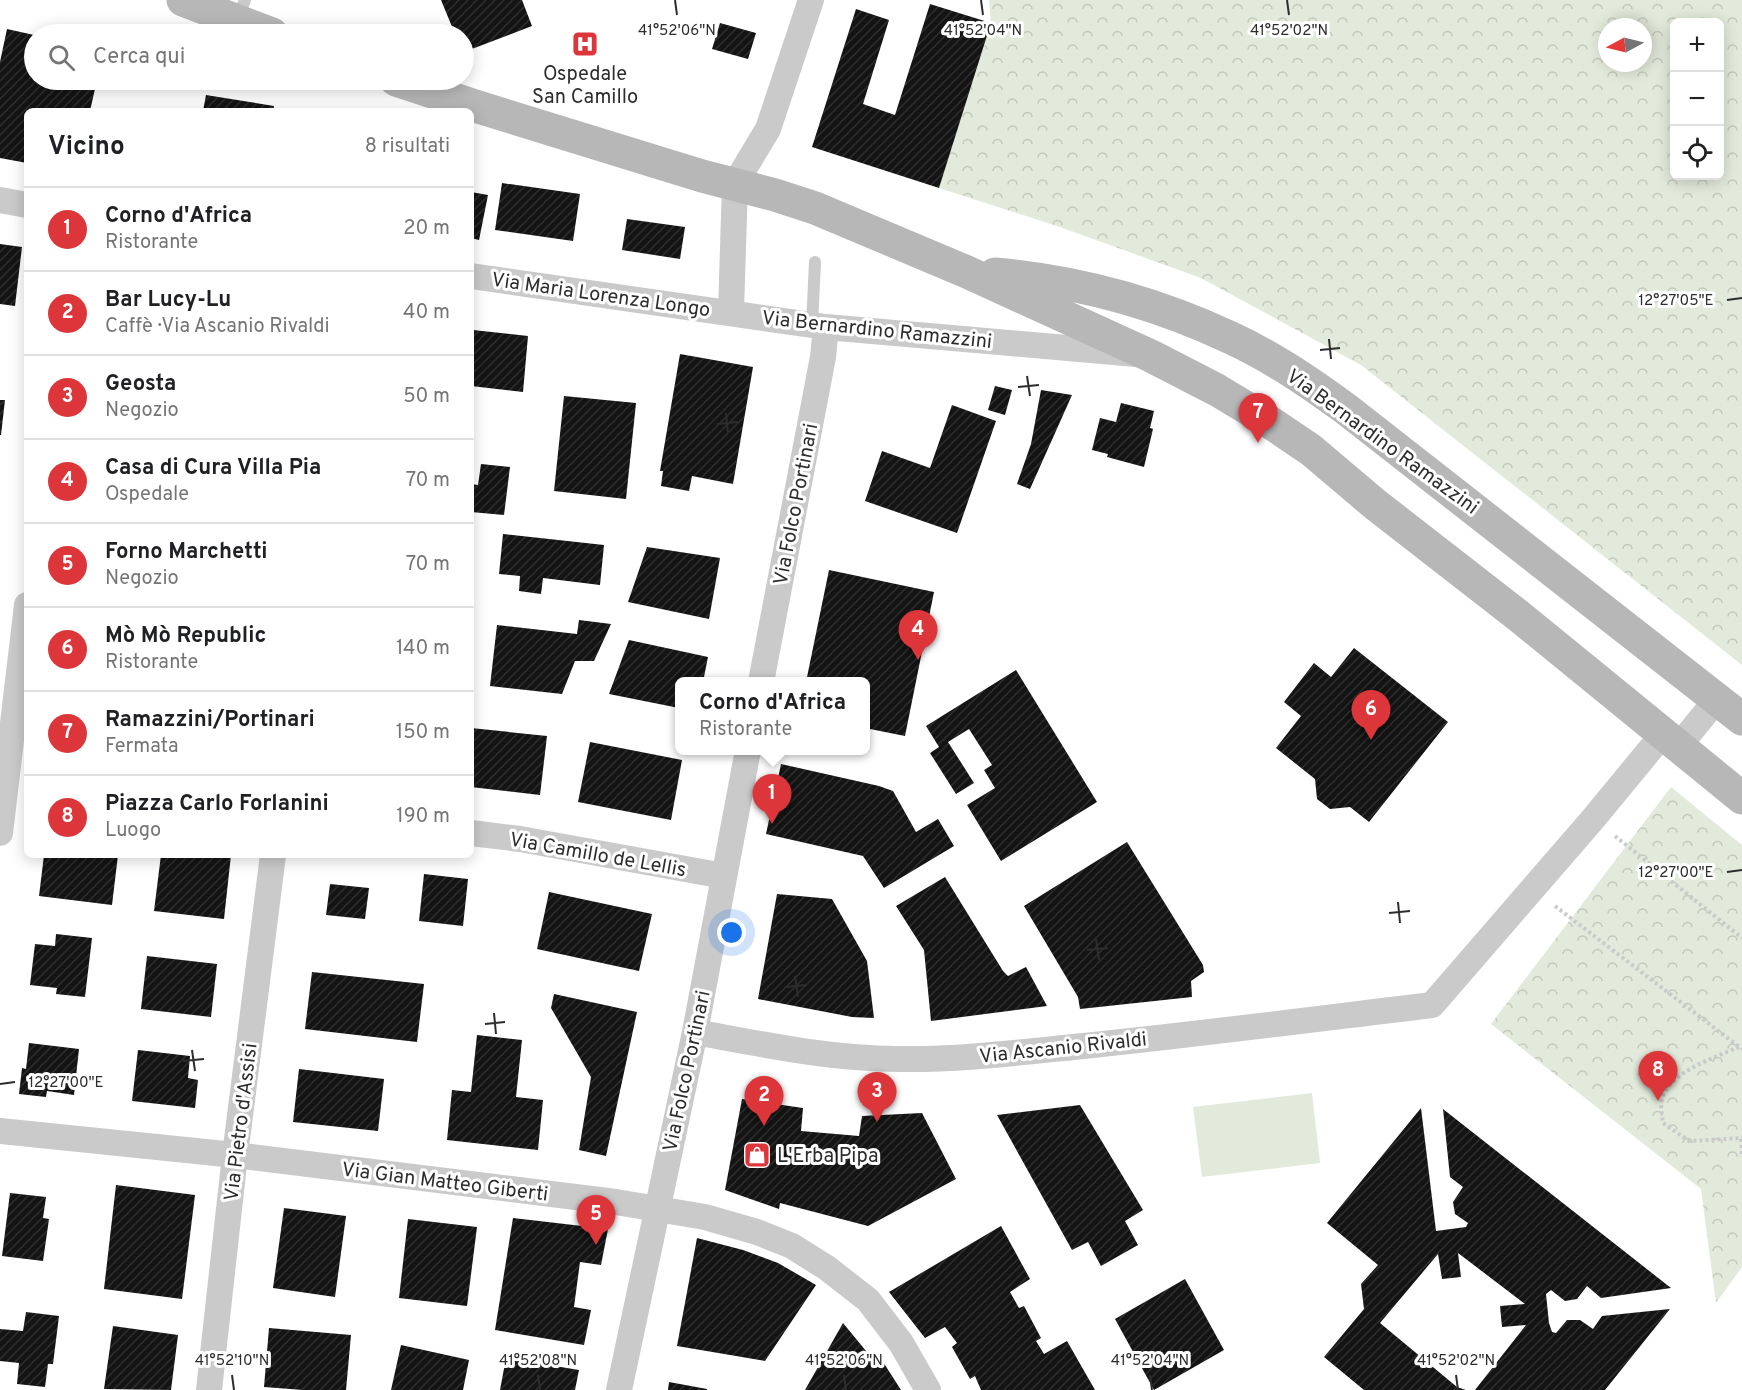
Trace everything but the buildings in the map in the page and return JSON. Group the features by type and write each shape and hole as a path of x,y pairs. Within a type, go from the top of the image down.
{"street":[{"path":"183,0 241,11 259,24"},
{"path":"731,312 735,184 768,129 811,0"},
{"name":"Via Bernardino Ramazzini","path":"426,90 815,208 967,272 1151,356 1243,405 1311,450 1376,505 1520,617 1742,798"},
{"path":"0,200 24,204"},
{"name":"Via Bernardino Ramazzini","path":"967,272 1043,280 1115,295 1230,337 1268,358 1310,383 1346,409 1742,718"},
{"name":"Via Maria Lorenza Longo","path":"474,276 672,306 731,312"},
{"name":"Via Bernardino Ramazzini","path":"731,312 819,326 1151,356"},
{"name":"Via Folco Portinari","path":"762,677 821,368 819,326"},
{"path":"0,833 11,778 24,637"},
{"path":"1533,889 1593,819 1670,741 1717,699"},
{"name":"Via Folco Portinari","path":"619,1390 695,1032 747,755"},
{"name":"Via Camillo de Lellis","path":"474,833 724,876"},
{"name":"Via Pietro d'Assisi","path":"209,1390 235,1155 273,858"},
{"name":"Via Ascanio Rivaldi","path":"695,1032 766,1045 842,1055 897,1059 972,1057 1432,1005 1533,889"},
{"name":"Via Gian Matteo Giberti","path":"0,1131 235,1155 657,1207 705,1217 757,1232 792,1246 827,1268 868,1300 901,1343 928,1390"}],"lane":[{"path":"815,262 819,326"}],"path":[{"path":"1593,819 1742,938"},
{"path":"1533,889 1740,1048"},
{"path":"1740,1048 1695,1066 1671,1084 1662,1100 1662,1124 1689,1141 1741,1138 1742,1156"}],"green space":[{"path":"989,0 1742,0 1742,665 1361,365 1201,278 1060,227 939,188 991,24"},
{"path":"1671,787 1742,845 1742,1267 1716,1303 1701,1189 1491,1024"},
{"path":"1312,1093 1320,1163 1202,1177 1193,1107"}],"place":[{"name":"Ospedale San Camillo","path":"585,44"},
{"name":"Ramazzini/Portinari","path":"1258,443"},
{"name":"Casa di Cura Villa Pia","path":"918,660"},
{"name":"Mò Mò Republic","path":"1371,740"},
{"name":"Corno d'Africa","path":"772,824"},
{"name":"Piazza Carlo Forlanini","path":"1658,1101"},
{"name":"Geosta","path":"877,1122"},
{"name":"Bar Lucy-Lu","path":"764,1126"},
{"name":"L'Erba Pipa","path":"757,1155"},
{"name":"Forno Marchetti","path":"596,1245"}]}
